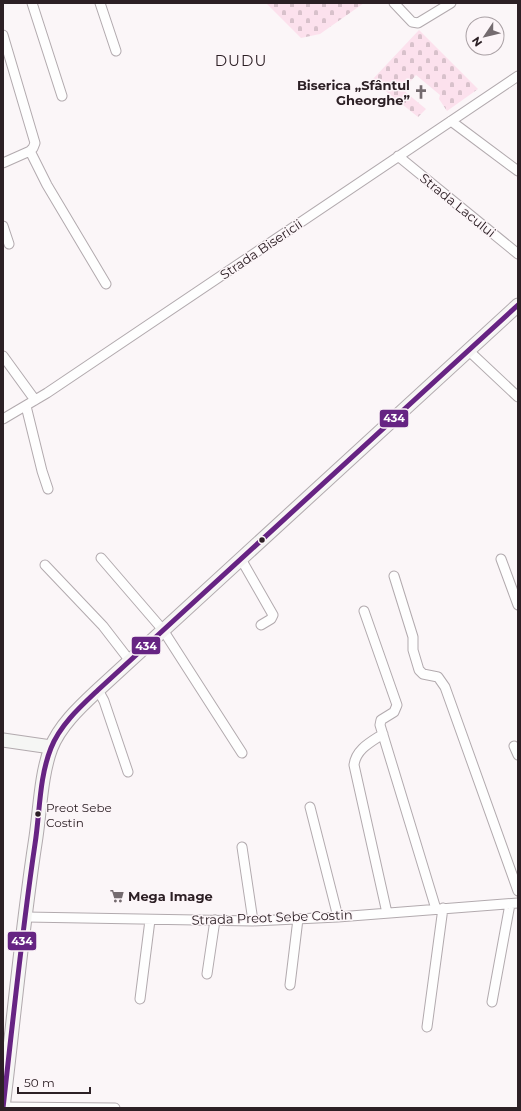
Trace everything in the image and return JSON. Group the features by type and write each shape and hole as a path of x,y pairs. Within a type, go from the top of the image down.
{"main road":[{"path":"3,1107 30,874 43,784 51,747 58,735 70,718 98,690 518,305"},
{"path":"3,740 51,747"}],"street":[{"path":"32,3 62,96"},
{"path":"100,3 116,51"},
{"path":"394,3 412,22 418,24 451,3"},
{"path":"3,35 35,138 34,148 3,163"},
{"name":"Strada Bisericii","path":"3,419 26,406 450,120 518,76"},
{"path":"450,120 518,171"},
{"path":"30,151 47,185 106,284"},
{"name":"Strada Lacului","path":"398,156 518,254"},
{"path":"3,226 9,244"},
{"path":"469,351 518,397"},
{"path":"3,356 35,400"},
{"path":"26,406 48,489"},
{"path":"101,558 163,630 242,753"},
{"path":"241,559 272,615 271,619 261,625"},
{"path":"501,559 518,605"},
{"path":"45,565 103,626 130,661"},
{"path":"394,576 413,637 413,650 418,670 422,674 438,677 443,682 518,891"},
{"path":"364,611 397,705 394,712 381,720 380,723 440,908 427,1027"},
{"path":"98,690 104,701 128,772"},
{"path":"383,734 357,753 354,765 387,913"},
{"path":"310,807 338,917"},
{"path":"242,847 253,921"},
{"path":"492,1002 514,903"},
{"name":"Strada Preot Sebe Costin","path":"26,917 253,921 338,917 514,903"},
{"path":"290,985 298,919"},
{"path":"140,999 150,920"},
{"path":"208,974 216,920"},
{"path":"3,1107 115,1108"}],"green space":[{"path":"266,3 364,3 320,34 301,38"},
{"path":"419,30 478,89 447,111 439,99 440,95 416,75 403,90 426,109 418,117 372,80"}],"transit line":[{"name":"434","path":"3,1108 42,783 51,748 65,724 98,690 518,305"}],"place":[{"name":"Biserica „Sfântul Gheorghe”","path":"421,92"},
{"name":"Preot Sebe Costin","path":"38,814"},
{"name":"Mega Image","path":"117,896"}],"district":[{"name":"DUDU","path":"241,60"}]}
